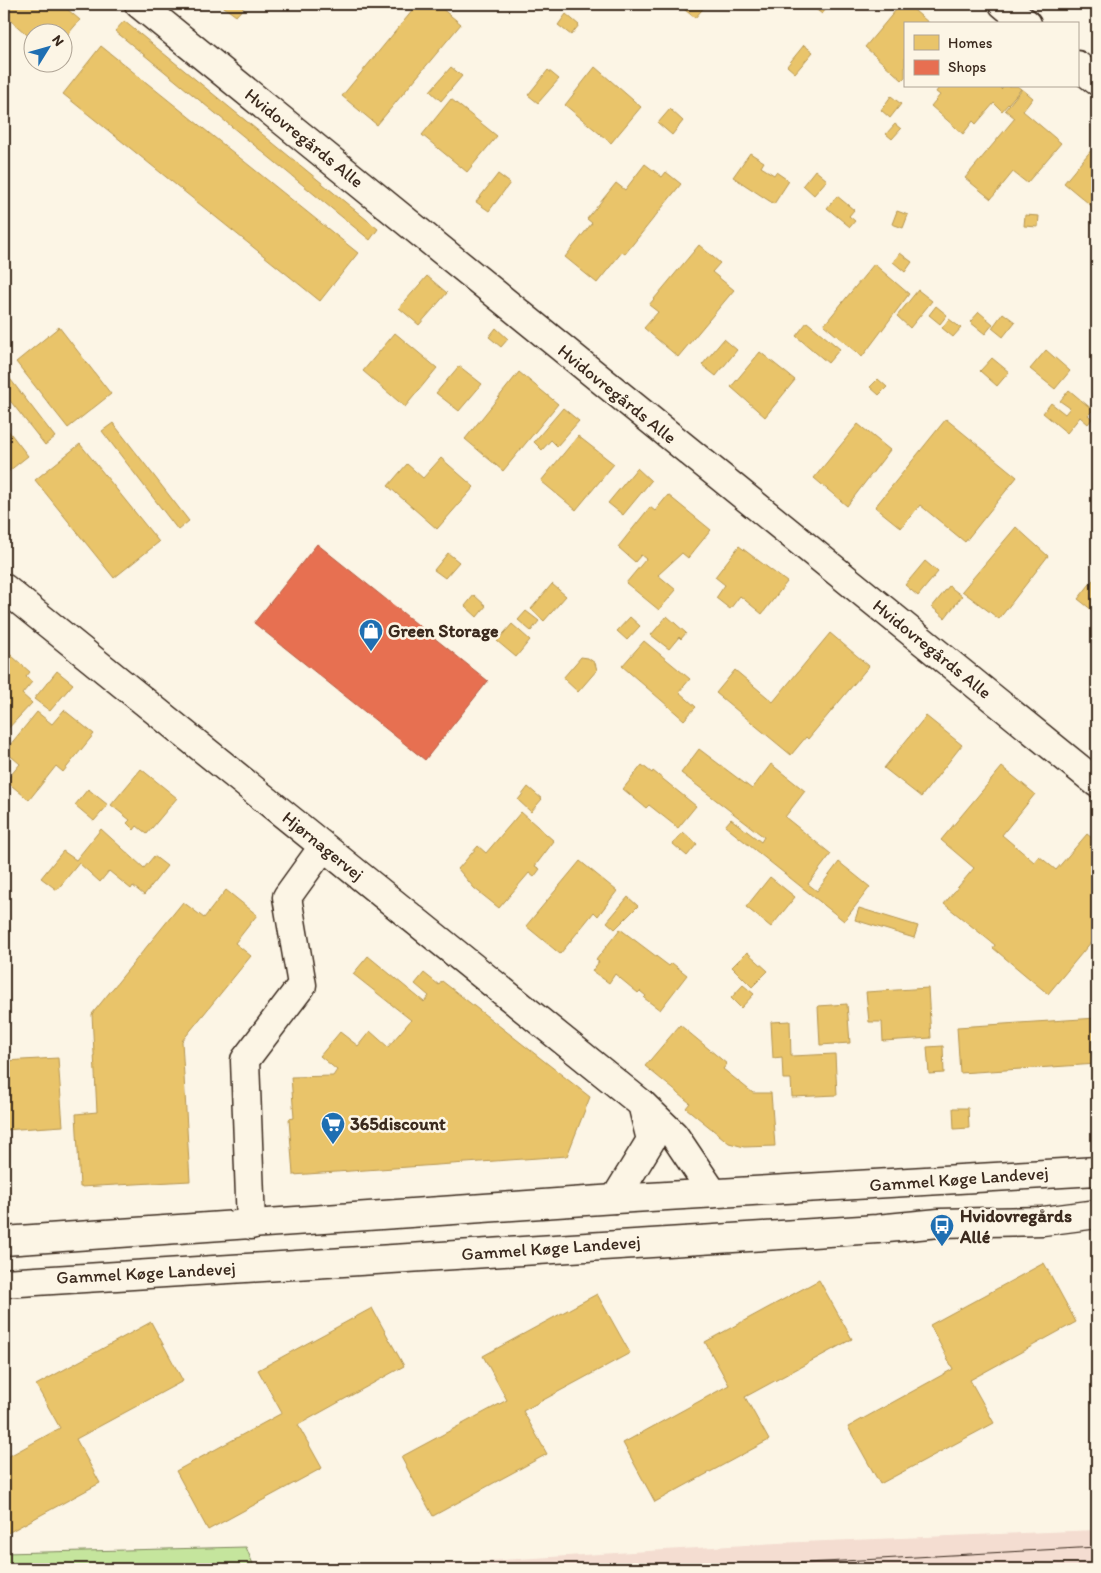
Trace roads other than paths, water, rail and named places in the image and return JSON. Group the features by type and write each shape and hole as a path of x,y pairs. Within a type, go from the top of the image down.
{"street":[{"name":"Hvidovregårds Alle","path":"139,4 1097,783"},
{"path":"1003,4 1025,22"},
{"path":"1078,66 1097,81"},
{"name":"Hjørnagervej","path":"4,588 642,1104 674,1135 713,1193"},
{"path":"251,1225 245,1060 302,985 287,897 323,847"},
{"path":"615,1199 651,1140 642,1104"},
{"name":"Gammel Køge Landevej","path":"4,1241 615,1199 1097,1171"},
{"name":"Gammel Køge Landevej","path":"4,1282 877,1229 939,1223 1043,1221 1097,1214"}],"tram line":[{"path":"698,1569 1097,1547"}],"place":[{"name":"Green Storage","path":"371,652"},
{"name":"365discount","path":"333,1145"},
{"name":"Hvidovregårds Allé","path":"942,1247"}]}
